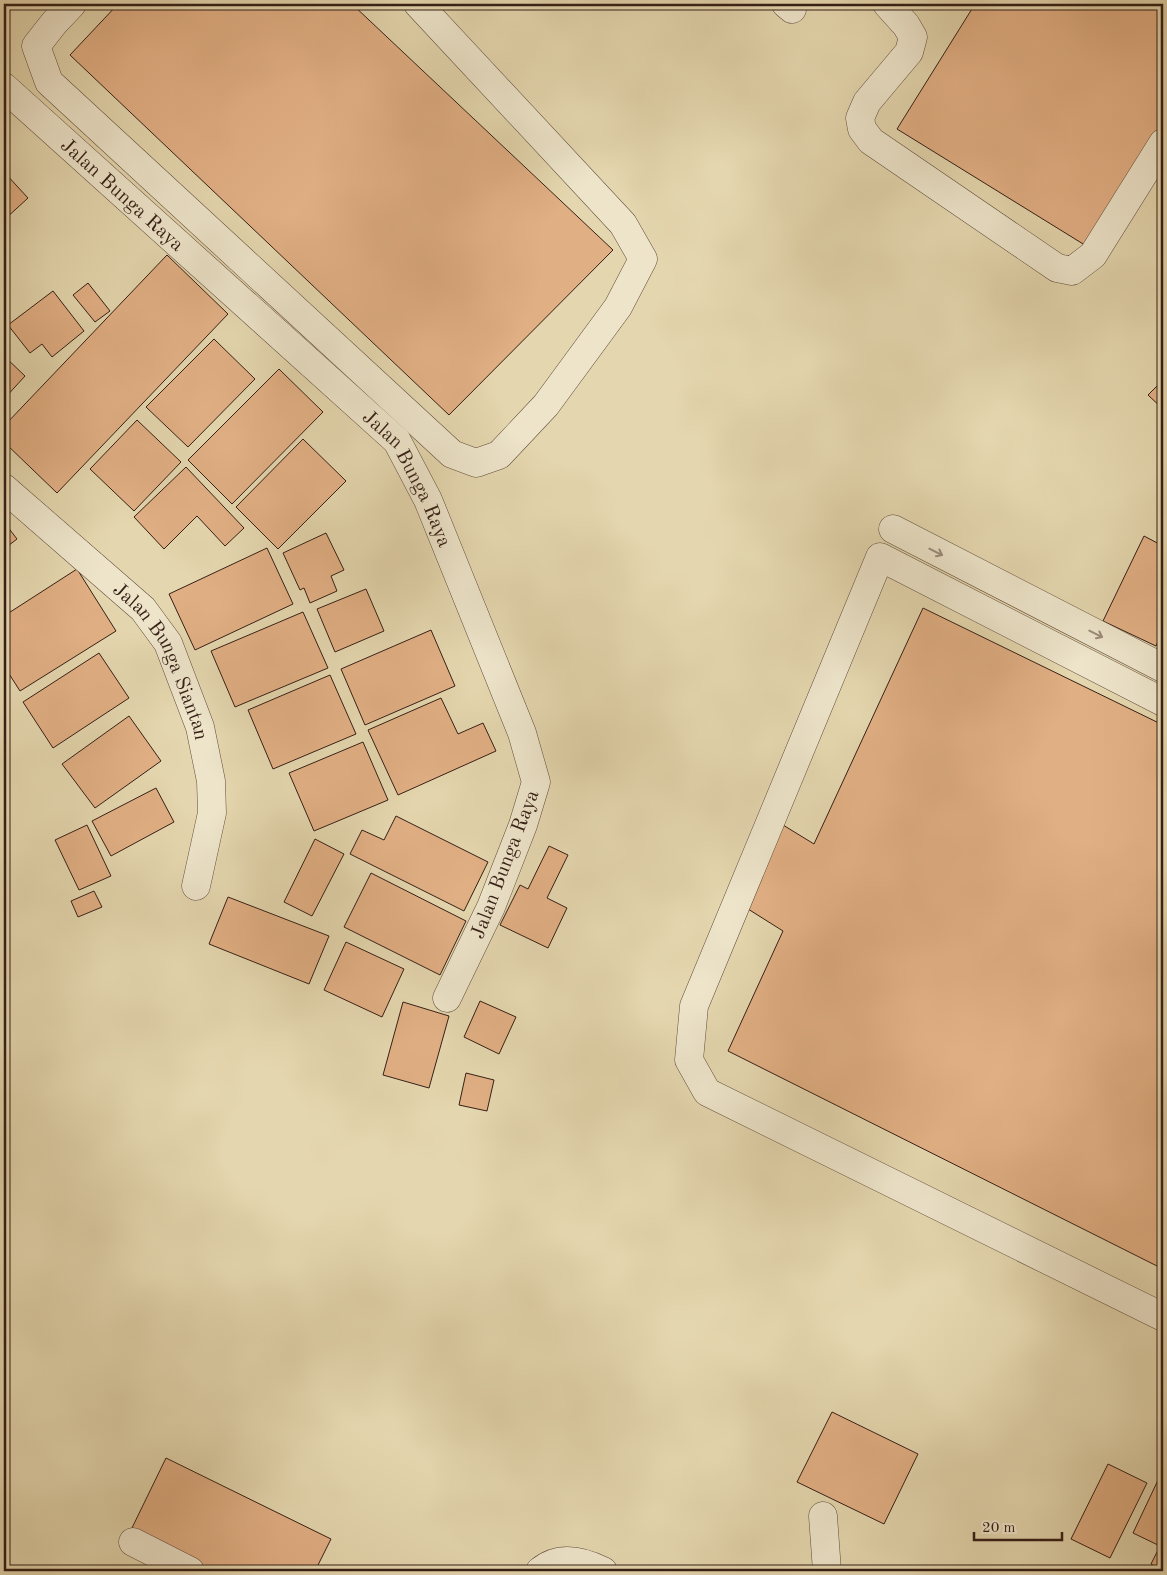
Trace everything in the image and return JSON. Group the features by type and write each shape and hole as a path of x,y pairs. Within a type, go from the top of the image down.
{"street":[{"path":"72,4 36,46 49,82 452,454 476,463 499,455 546,405 618,307 643,259 623,224 418,4"},
{"path":"887,4 906,25 912,37 910,52 867,102 860,118 862,129 871,141 1057,268 1072,271 1093,255 1163,143"},
{"name":"Jalan Bunga Raya","path":"4,87 397,441 428,500 522,733 536,782 523,825 491,907 447,998"},
{"name":"Jalan Bunga Siantan","path":"4,488 143,609 168,643 200,726 211,780 212,813 196,886"},
{"path":"893,529 1163,668"},
{"path":"1163,702 880,557 694,1006 689,1060 707,1092 1163,1317"},
{"path":"1057,648 1071,621"},
{"path":"823,1516 827,1571"},
{"path":"133,1542 190,1571"},
{"path":"540,1571 546,1566 561,1561 578,1561 603,1571"}],"building":[{"path":"4,4 15,4 7,12 4,9"},
{"path":"118,4 352,4 613,250 449,415 70,55"},
{"path":"975,4 1163,4 1163,126 1088,247 897,129"},
{"path":"4,172 28,198 4,220"},
{"path":"167,255 228,314 57,493 4,442 4,426"},
{"path":"88,283 110,311 95,322 73,295"},
{"path":"53,291 84,331 52,357 42,344 30,353 8,325"},
{"path":"214,339 255,379 188,447 146,407"},
{"path":"4,356 25,376 4,399"},
{"path":"279,369 323,412 232,504 188,460"},
{"path":"1163,380 1163,409 1148,395"},
{"path":"137,420 181,462 134,511 90,469"},
{"path":"303,439 346,481 278,549 236,507"},
{"path":"186,467 244,528 225,546 197,516 164,549 134,517"},
{"path":"4,522 17,539 4,549"},
{"path":"326,533 344,570 331,576 337,591 310,603 304,588 300,590 283,553"},
{"path":"1144,536 1163,546 1163,630 1156,646 1103,621"},
{"path":"267,548 293,604 195,650 169,594"},
{"path":"77,569 116,631 20,691 4,666 4,616"},
{"path":"366,589 384,631 335,652 317,609"},
{"path":"923,608 1163,725 1163,1269 728,1051 783,931 748,909 783,825 814,844"},
{"path":"303,612 328,668 235,707 211,651"},
{"path":"431,630 455,686 365,725 341,669"},
{"path":"99,653 129,698 53,748 23,702"},
{"path":"330,675 356,734 273,769 248,710"},
{"path":"441,698 458,734 483,723 496,751 398,795 368,730"},
{"path":"129,716 161,761 95,808 62,764"},
{"path":"363,742 388,800 314,831 289,773"},
{"path":"156,788 174,822 111,856 92,821"},
{"path":"396,816 488,862 464,911 350,854 362,830 384,840"},
{"path":"87,825 111,876 79,890 55,840"},
{"path":"315,839 344,854 312,916 284,902"},
{"path":"549,846 568,855 547,898 567,908 548,948 500,925 520,885 528,889"},
{"path":"371,873 466,921 440,975 344,927"},
{"path":"94,891 102,907 78,917 71,901"},
{"path":"228,897 329,936 309,984 209,944"},
{"path":"346,942 404,969 382,1017 324,990"},
{"path":"480,1001 516,1017 499,1054 464,1037"},
{"path":"403,1002 449,1016 429,1088 383,1075"},
{"path":"466,1073 494,1080 487,1111 459,1105"},
{"path":"832,1412 918,1454 884,1524 797,1482"},
{"path":"166,1458 331,1539 315,1571 211,1571 130,1532"},
{"path":"1108,1464 1147,1483 1110,1558 1071,1539"},
{"path":"1159,1478 1163,1480 1163,1571 1151,1564 1160,1546 1133,1533"},
{"path":"336,1566 348,1571 333,1571"}]}
